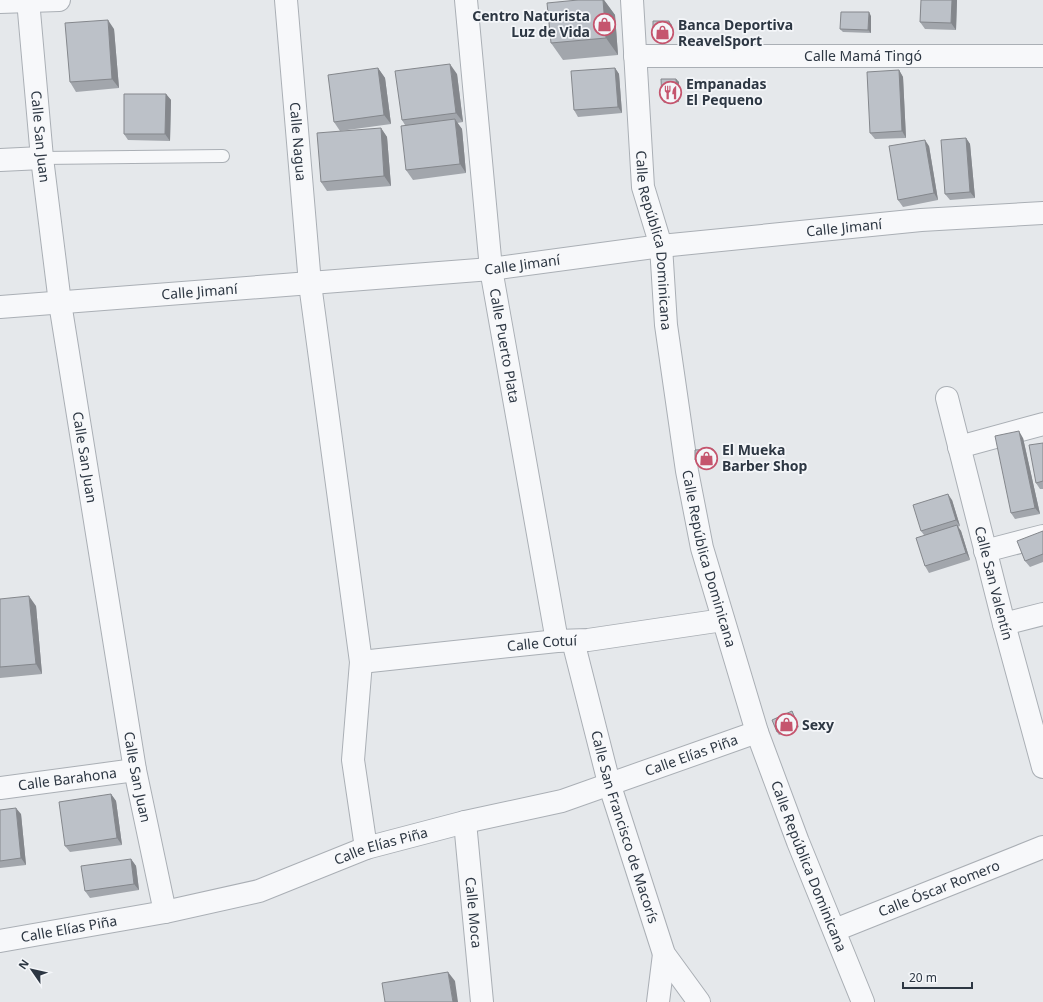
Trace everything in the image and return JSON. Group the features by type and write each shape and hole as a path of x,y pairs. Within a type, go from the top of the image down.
{"street":[{"name":"Calle San Juan","path":"28,0 42,158 60,303 135,770 165,912"},
{"path":"0,2 59,0"},
{"name":"Calle Nagua","path":"286,0 310,284 361,662 353,760 366,848"},
{"name":"Calle Puerto Plata","path":"466,0 491,269 565,641"},
{"name":"Calle República Dominicana","path":"632,0 643,186 661,246 666,326 687,471 702,548 722,620 757,732 798,842 864,1002"},
{"name":"Calle Mamá Tingó","path":"635,56 1043,56"},
{"path":"0,160 42,158"},
{"name":"Calle Jimaní","path":"0,308 491,269 661,246 921,220 1043,213"},
{"name":"Calle San Valentín","path":"947,398 985,551 1043,767"},
{"path":"959,447 1043,424"},
{"path":"985,551 1043,536"},
{"path":"1004,624 1043,614"},
{"name":"Calle Cotuí","path":"361,662 565,641 588,640 722,620"},
{"name":"Calle San Francisco de Macorís","path":"565,641 664,954 699,1002"},
{"name":"Calle Elías Piña","path":"0,941 165,912 260,891 366,848 464,822 562,800 757,732"},
{"name":"Calle Barahona","path":"0,788 135,770"},
{"name":"Calle Moca","path":"464,822 482,1002"},
{"name":"Calle Óscar Romero","path":"835,930 1043,847"},
{"path":"658,1002 664,954"}],"lane":[{"path":"42,158 223,156"}],"building":[{"path":"578,0 603,0 606,38 551,43 547,3"},
{"path":"921,0 952,0 951,23 920,22"},
{"path":"841,12 869,12 868,30 840,29"},
{"path":"108,20 112,79 70,82 65,23"},
{"name":"Banca Deportiva ReavelSport","path":"653,21 669,21 669,38 653,38"},
{"path":"450,64 456,113 402,120 395,71"},
{"path":"378,68 384,115 334,122 328,75"},
{"path":"615,68 618,107 574,110 571,71"},
{"path":"899,70 902,131 870,133 867,72"},
{"name":"Empanadas El Pequeno","path":"661,79 676,79 677,99 662,99"},
{"path":"124,94 166,94 165,134 124,134"},
{"path":"455,119 460,164 406,170 401,126"},
{"path":"381,128 384,176 321,182 317,133"},
{"path":"966,138 970,192 945,194 941,140"},
{"path":"925,140 934,193 898,200 889,146"},
{"path":"1019,431 1035,508 1011,513 995,436"},
{"path":"1043,443 1043,481 1036,483 1029,445"},
{"name":"El Mueka Barber Shop","path":"713,449 714,459 695,460 695,450"},
{"path":"948,494 956,520 921,531 913,505"},
{"path":"957,525 966,553 925,566 916,538"},
{"path":"1043,531 1043,554 1025,561 1017,541"},
{"path":"29,596 36,664 0,667 0,599"},
{"name":"Sexy","path":"792,711 797,723 777,732 772,720"},
{"path":"111,794 117,838 65,846 59,802"},
{"path":"16,808 21,858 0,861 0,810"},
{"path":"131,859 134,884 85,891 81,866"},
{"path":"448,972 453,1002 385,1002 382,983"}],"place":[{"name":"Centro Naturista Luz de Vida","path":"605,24"},
{"name":"Banca Deportiva ReavelSport","path":"663,33"},
{"name":"Empanadas El Pequeno","path":"671,92"},
{"name":"El Mueka Barber Shop","path":"706,458"},
{"name":"Sexy","path":"787,725"}]}
